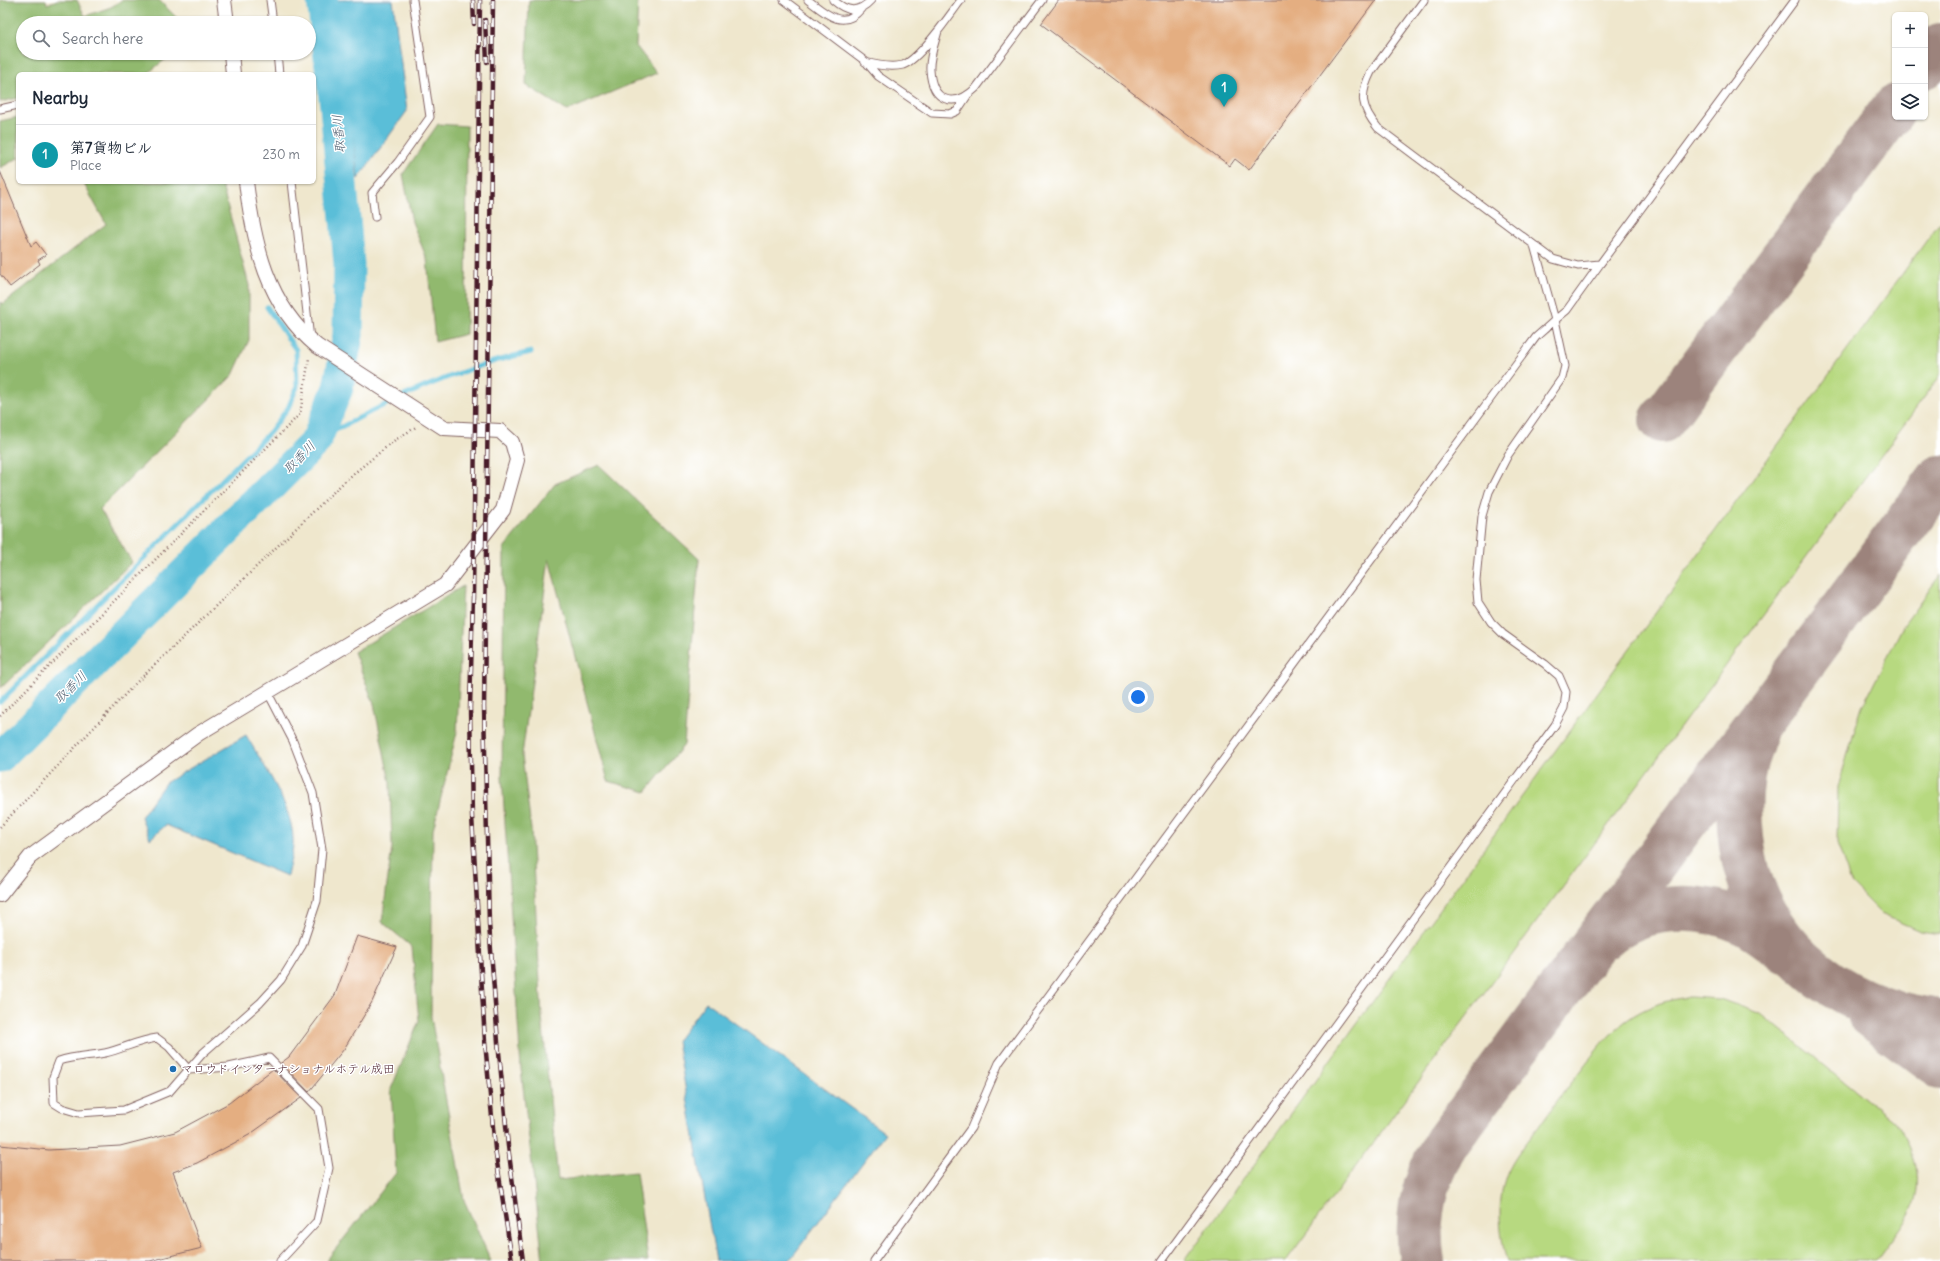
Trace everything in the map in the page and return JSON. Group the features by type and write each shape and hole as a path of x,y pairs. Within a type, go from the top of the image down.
{"street":[{"path":"224,0 226,16"},
{"path":"232,60 233,72"},
{"path":"0,895 30,856 198,734 445,585 502,510 517,460 512,442 500,431 444,428 310,340 284,310 265,271 250,216 246,184"}],"lane":[{"path":"270,0 272,16"},
{"path":"375,217 372,193 398,162 430,118 414,0"},
{"path":"784,0 865,61 878,76 932,113 950,114 957,111 976,88 1042,0"},
{"path":"808,0 837,19 844,20 855,16 871,0"},
{"path":"833,0 850,10 862,9"},
{"path":"865,61 876,65 903,65 916,56 938,31 961,0"},
{"path":"1424,0 1371,72 1364,85 1362,102 1367,115 1378,128 1553,259 1578,266 1600,264"},
{"path":"874,1261 971,1128 999,1063 1536,337 1567,310 1795,0"},
{"path":"938,31 930,70 932,82 938,94 946,100 957,101 968,96"},
{"path":"277,60 279,72"},
{"path":"0,110 16,106"},
{"path":"292,184 310,340"},
{"path":"1162,1261 1555,725 1564,708 1566,692 1559,676 1503,634 1491,622 1478,602 1476,580 1482,516 1489,492 1508,455 1562,378 1565,366 1555,320 1534,245"},
{"path":"189,1070 169,1047 157,1038 148,1039 107,1053 70,1057 59,1061 53,1077 54,1103 78,1113 124,1110 170,1092 189,1070 203,1053 260,1003 281,980 302,946 317,901 322,849 313,793 293,741 268,693"},
{"path":"189,1070 229,1067 269,1058 319,1109 329,1168 317,1221 280,1261"}],"path":[{"path":"0,716 300,414 309,364 308,346 310,340"},
{"path":"0,827 134,685 347,479 389,444 418,425 426,417"}],"green space":[{"path":"0,0 46,0 47,4 57,0 77,0 85,16 16,16 16,60 164,60 149,72 16,72 16,98 0,102"},
{"path":"122,0 159,0 175,16 85,16 111,7"},
{"path":"529,0 638,0 636,46 657,73 567,111 526,85"},
{"path":"16,117 16,159 0,168 0,121"},
{"path":"438,124 467,126 466,334 435,342 427,259 412,222 403,174"},
{"path":"84,184 222,184 249,285 249,340 233,375 100,509 132,562 1,688 0,302 3,304 106,224"},
{"path":"1940,222 1940,376 1286,1261 1184,1261"},
{"path":"599,465 699,559 684,745 646,792 608,781 549,559 522,755 531,829 542,1017 558,1180 636,1172 648,1261 543,1261 521,1069 502,777 504,548 555,484"},
{"path":"1940,575 1940,934 1920,931 1881,914 1852,885 1837,843 1838,787 1861,709 1903,626"},
{"path":"463,586 457,732 433,830 431,1017 464,1200 491,1261 326,1261 396,1173 391,1089 419,1021 412,947 382,922 392,847 390,782 374,704 354,652"},
{"path":"1690,997 1720,999 1761,1014 1893,1121 1901,1132 1913,1155 1917,1180 1916,1193 1913,1206 1907,1218 1876,1261 1507,1261 1500,1222 1502,1192 1506,1176 1518,1154 1586,1063 1620,1026 1633,1016 1653,1006 1675,999"}],"water":[{"path":"335,0 393,0 407,111 358,179"},
{"path":"246,735 277,788 289,818 293,832 293,846 287,876 166,825 150,839 141,817 165,783"},
{"path":"706,1002 885,1133 789,1261 716,1261 677,1041"}],"building":[{"path":"1059,0 1376,0 1249,170 1235,159 1230,166 1041,24"},
{"path":"0,171 31,246 36,242 46,255 38,260 40,264 10,287 0,274"},
{"path":"357,936 397,947 372,1002 344,1049 309,1092 281,1063 289,1057 335,995"},
{"path":"273,1069 301,1098 249,1135 197,1163 173,1172 202,1248 150,1261 0,1261 0,1145 49,1150 120,1146 175,1132 229,1103"}],"waterway":[{"name":"取香川","path":"0,757 316,441 338,388 348,335 349,264 335,106 322,0"},
{"path":"0,702 270,432 288,408 297,387 296,350 267,307"},
{"path":"316,441 367,413 420,388 475,367 531,352"}],"taxiway":[{"path":"1928,62 1940,46"},
{"path":"1662,420 1892,111"},
{"path":"1422,1261 1420,1229 1423,1199 1432,1170 1447,1142 1940,478"},
{"path":"1752,740 1745,761 1741,783 1739,805 1740,826 1746,866 1759,902 1778,934 1802,962 1832,984 1865,1002 1901,1014 1940,1022"},
{"path":"1602,938 1617,926 1634,918 1652,912 1670,909 1689,909 1708,911 1744,922 1760,931 1785,950"},
{"path":"1870,1014 1940,1066"}],"railway":[{"path":"473,0 474,24"},
{"path":"480,0 473,597 470,708 472,816 485,1042 495,1149 512,1261"},
{"path":"493,0 484,707 489,924 508,1146 523,1261"},
{"path":"485,20 487,62"}],"place":[{"name":"第7貨物ビル","path":"1224,107"},
{"name":"マロウドインターナショナルホテル成田","path":"173,1069"}]}
